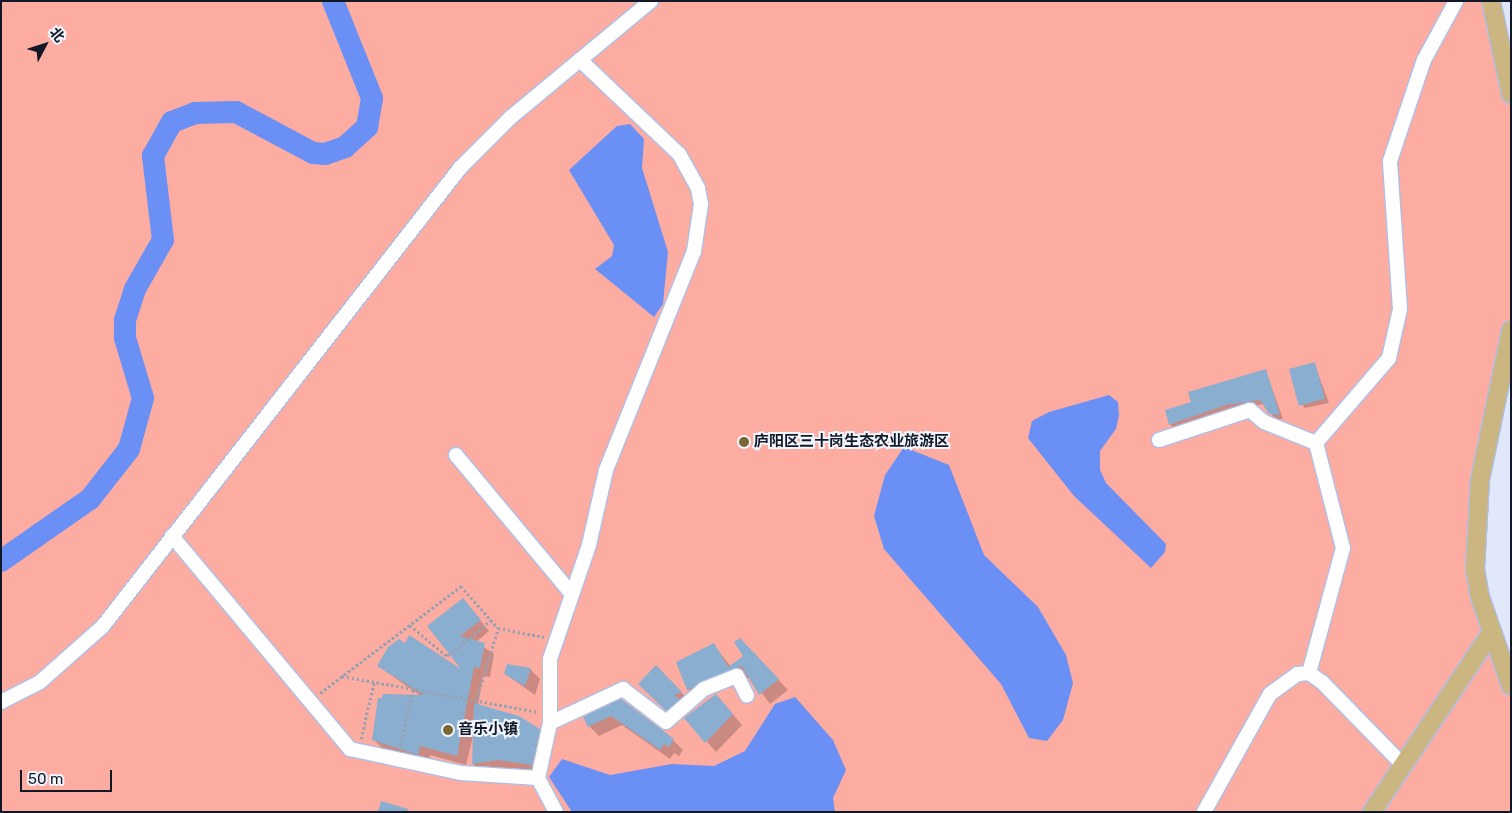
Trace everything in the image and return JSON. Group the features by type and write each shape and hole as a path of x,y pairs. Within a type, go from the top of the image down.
{"main road":[{"path":"1491,1 1511,94"},
{"path":"1511,330 1493,404 1476,530 1475,569 1491,633 1511,686"},
{"path":"1372,812 1401,763 1491,633"}],"street":[{"path":"1,702 40,682 87,644 460,168 580,60 651,1"},
{"path":"1316,443 1389,358 1400,309 1390,161 1424,60 1456,1"},
{"path":"556,812 538,778 550,718 548,679 557,640 572,594 606,470 691,259 701,204 695,180 679,154 580,60"},
{"path":"1159,440 1250,410 1264,422 1316,443"},
{"path":"1308,673 1343,548 1316,443"},
{"path":"456,455 572,594"},
{"path":"172,536 344,744 358,753 461,773 538,778"},
{"path":"1204,812 1270,694 1289,676 1308,673 1333,692 1401,763"},
{"path":"550,718 623,689 666,722 704,689 737,676 747,696"}],"path":[{"path":"309,702 461,586 498,628 557,640"},
{"path":"410,625 448,656 491,620"},
{"path":"476,701 498,628"},
{"path":"342,676 476,701 550,718"},
{"path":"358,753 374,682"},
{"path":"397,760 413,689"}],"shaded area":[{"name":"庐阳区三十岗生态农业旅游区","path":"1,1 1491,1 1511,94 1511,330 1475,569 1511,686 1511,812 1,812"}],"water":[{"path":"630,124 644,139 642,168 668,252 663,304 654,317 595,269 612,256 614,245 569,170 617,126"},
{"path":"1109,395 1118,402 1119,415 1116,429 1100,451 1100,470 1106,483 1166,544 1165,552 1151,568 1074,496 1028,438 1032,421 1049,412"},
{"path":"904,447 949,465 984,555 1038,607 1066,655 1073,683 1063,720 1047,741 1029,738 1001,684 884,549 874,516 885,475"},
{"path":"795,697 833,740 846,770 833,798 835,812 572,812 549,777 562,759 610,775 672,764 714,766 745,751 775,704"}],"building":[{"path":"1315,362 1325,399 1299,406 1289,369"},
{"path":"1266,369 1280,415 1269,414 1260,400 1226,405 1169,425 1165,410 1191,402 1188,392"},
{"path":"463,598 481,620 460,636 485,643 480,668 474,667 457,756 420,746 418,755 372,740 378,698 382,698 383,694 424,695 377,666 388,647 399,639 405,643 409,635 461,669 427,626"},
{"path":"740,638 779,679 759,695 742,666 687,690 676,662 714,643 728,667 743,656 734,642"},
{"path":"507,664 531,668 525,686 504,674"},
{"path":"656,665 682,692 674,695 679,699 666,711 638,684"},
{"path":"716,694 733,714 705,743 684,718"},
{"path":"621,699 674,739 669,747 664,744 660,750 611,716 588,727 583,717"},
{"path":"474,703 519,716 540,729 532,765 498,760 472,764"},
{"path":"381,801 408,809 408,812 378,812"}],"waterway":[{"path":"1,561 90,499 129,449 143,398 125,338 125,320 135,289 163,240 153,156 172,122 195,113 236,112 313,153 325,154 345,147 367,127 372,98 333,1"}],"place":[{"name":"庐阳区三十岗生态农业旅游区","path":"744,442"},
{"name":"音乐小镇","path":"448,730"}]}
